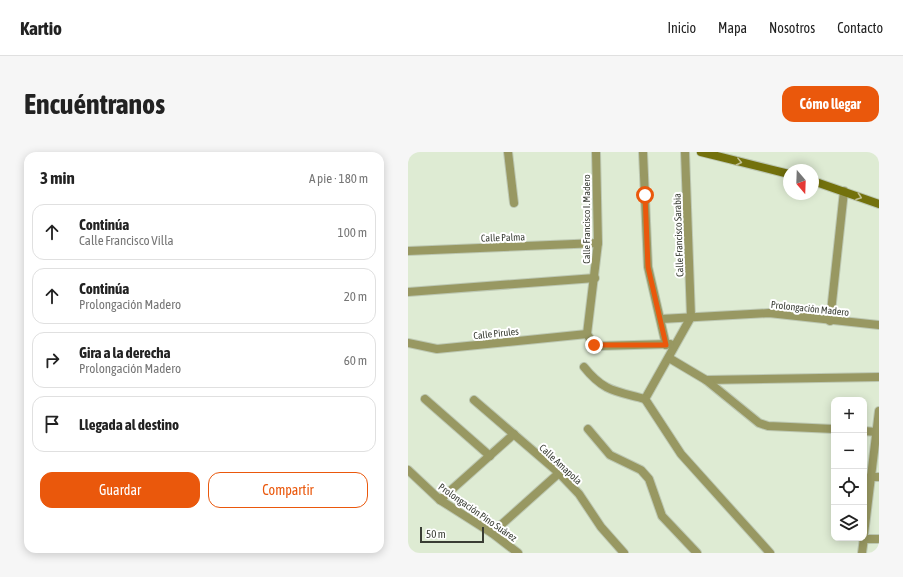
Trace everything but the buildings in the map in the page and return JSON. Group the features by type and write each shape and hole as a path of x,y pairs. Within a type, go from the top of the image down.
{"street":[{"path":"508,152 514,203"},
{"name":"Calle Francisco I. Madero","path":"587,334 595,278 598,243 596,152"},
{"path":"643,152 648,267 666,345"},
{"name":"Calle Francisco Sarabia","path":"685,152 691,317"},
{"path":"701,152 783,172"},
{"path":"819,183 879,204"},
{"path":"830,321 844,191"},
{"name":"Calle Palma","path":"408,251 598,243"},
{"path":"408,292 595,278"},
{"name":"Prolongación Madero","path":"661,319 769,313 879,326"},
{"path":"645,399 691,317"},
{"path":"587,334 594,345 598,346 666,345 677,342"},
{"name":"Calle Pirules","path":"408,343 437,349 587,334"},
{"path":"669,358 706,380 759,423 768,426 831,429"},
{"path":"584,367 595,380 605,388 645,399 681,454 770,553"},
{"path":"706,380 879,377"},
{"path":"425,399 490,456"},
{"name":"Calle Amapola","path":"474,400 559,473 579,494 601,527 624,553"},
{"path":"867,507 879,415"},
{"path":"588,429 610,455 641,470 649,479 662,516 697,553"},
{"path":"867,431 876,432"},
{"path":"440,500 514,434"},
{"name":"Prolongación Pino Suárez","path":"408,470 440,500 492,533 518,553"},
{"path":"492,533 559,473"},
{"path":"870,477 879,477"},
{"path":"867,537 879,539"},
{"path":"862,553 864,541"}],"route":[{"path":"594,345 666,345 648,267 645,195"}]}
